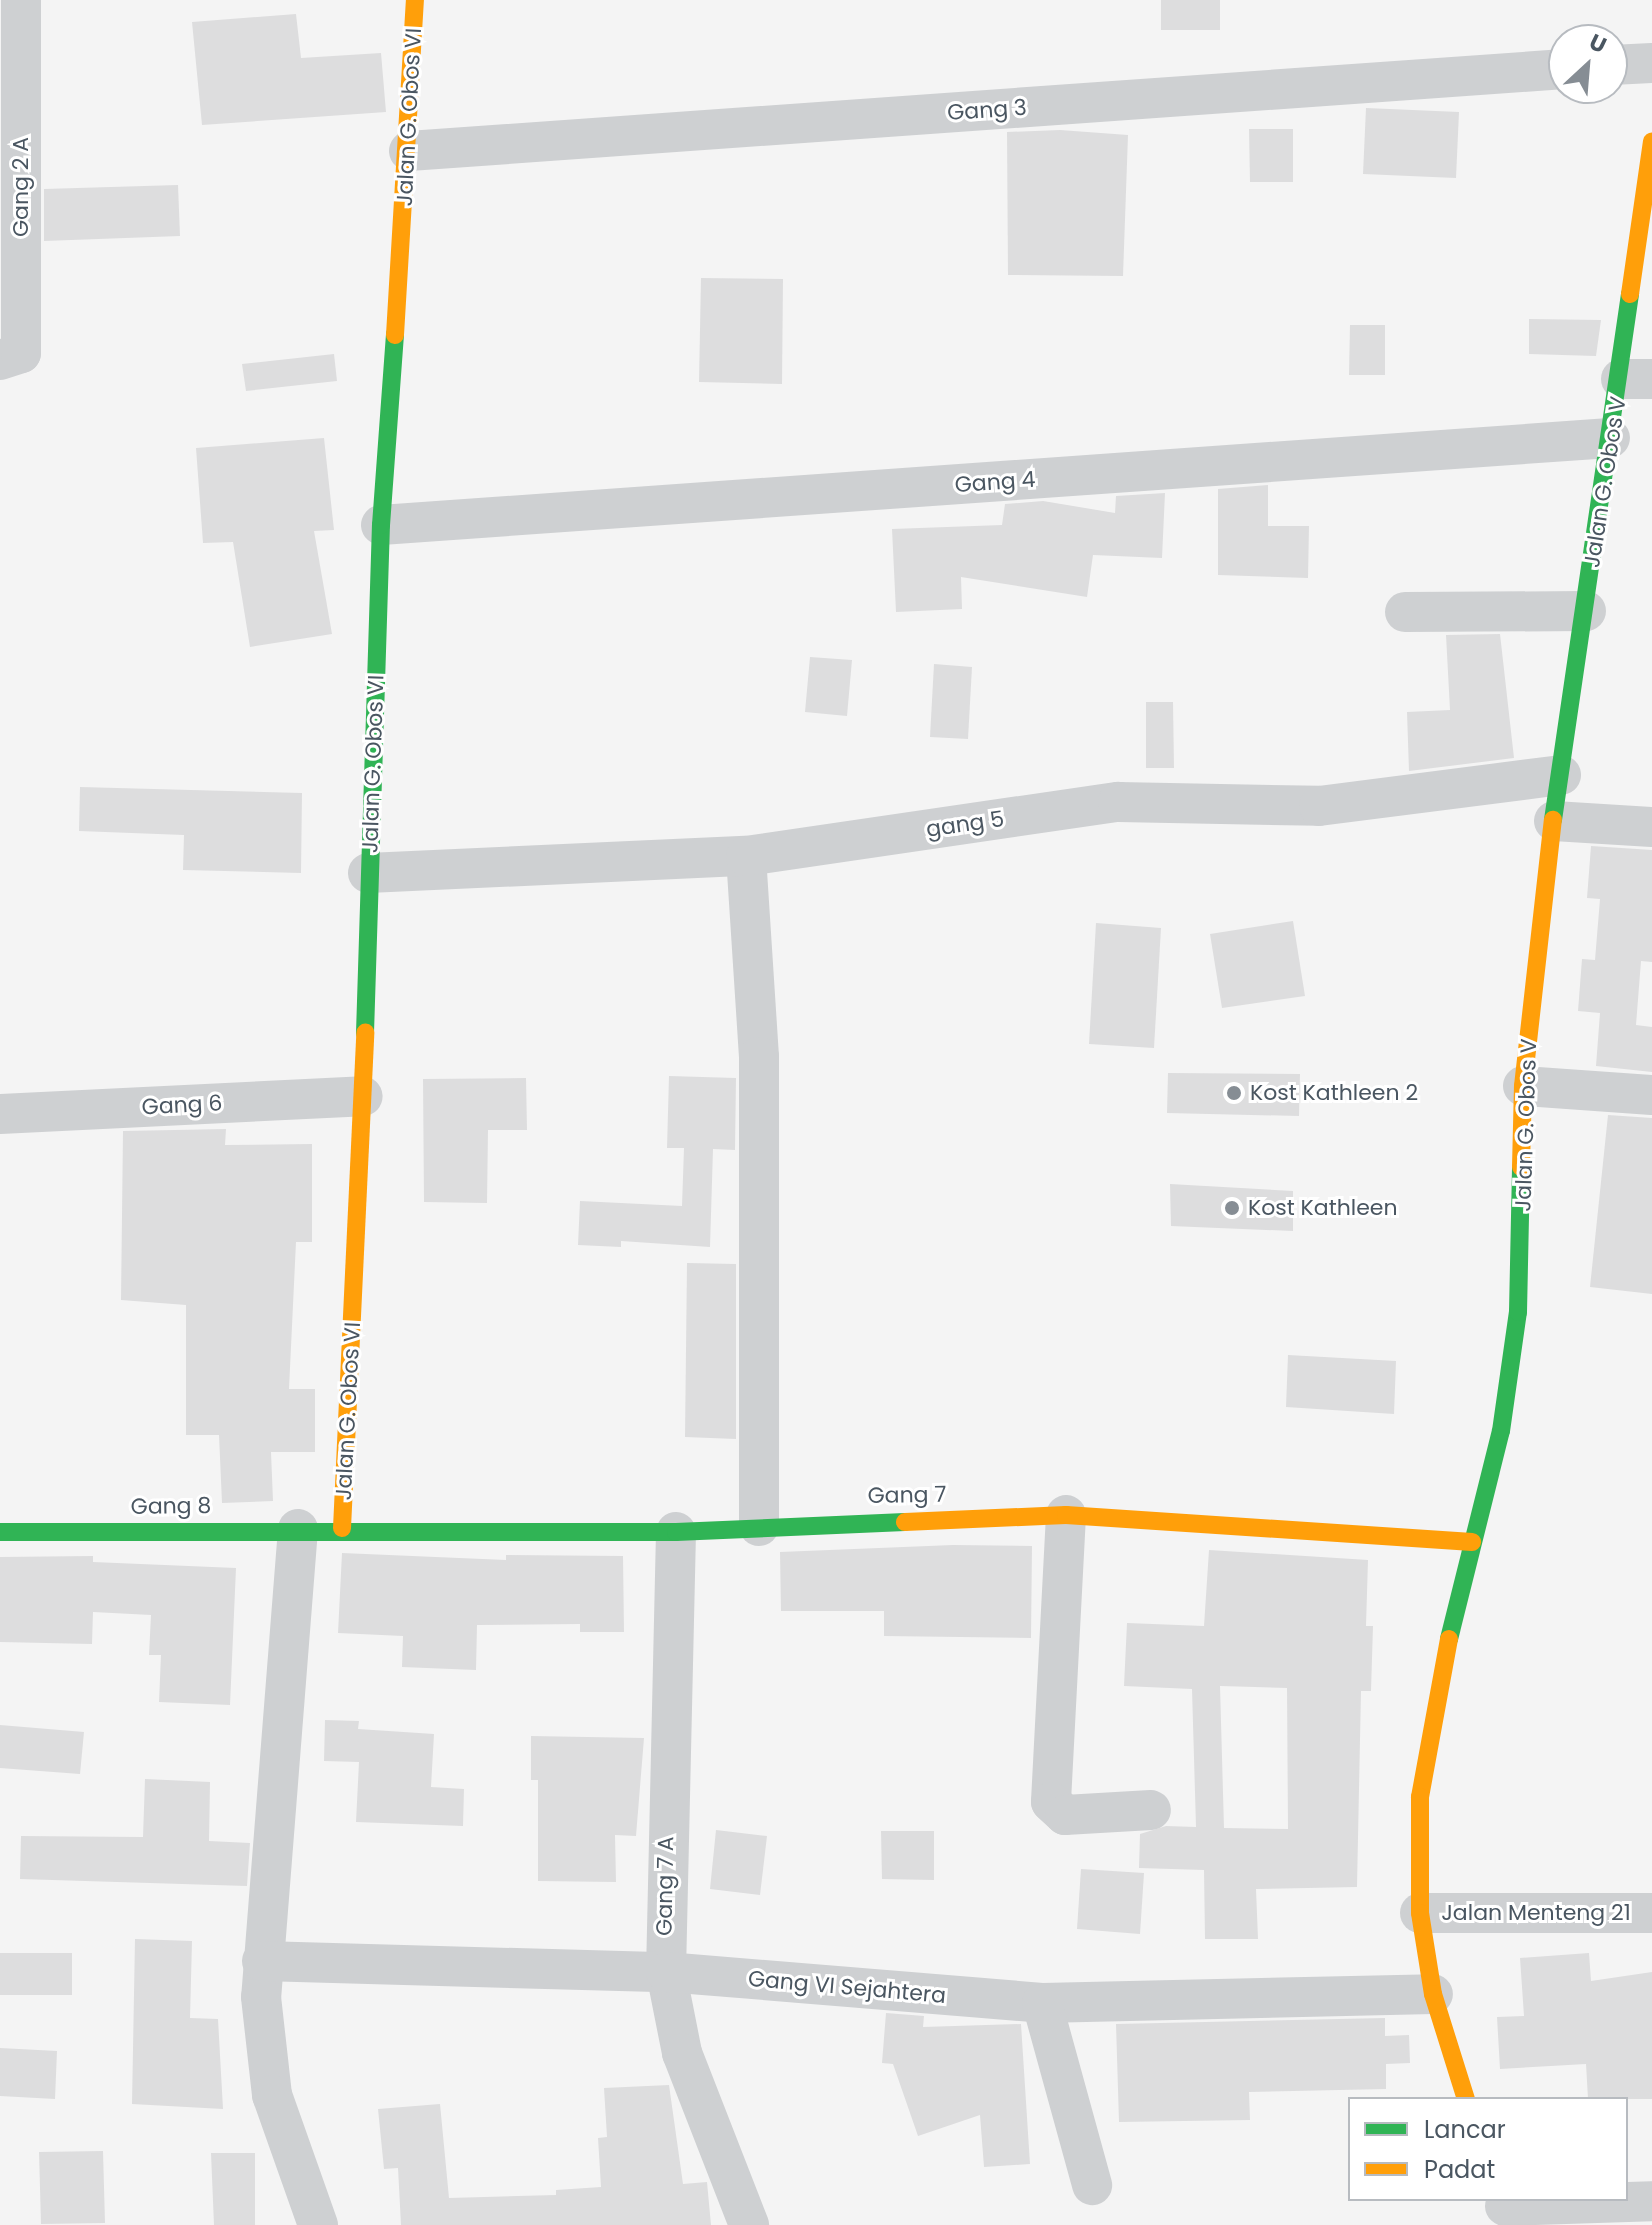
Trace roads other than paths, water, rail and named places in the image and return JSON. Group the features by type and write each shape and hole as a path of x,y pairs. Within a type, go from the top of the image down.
{"street":[{"name":"Gang 2 A","path":"0,360 21,353 21,0"},
{"name":"Jalan G. Obos VI","path":"342,1528 363,1096 381,525 409,151 415,0"},
{"path":"1628,64 1652,63"},
{"name":"Gang 3","path":"409,151 1548,70"},
{"name":"Jalan G. Obos V","path":"1465,2097 1433,1994 1420,1913 1417,1834 1428,1735 1501,1431 1518,1312 1523,1086 1554,821 1610,438 1636,379 1652,142"},
{"name":"Gang 4","path":"381,525 1610,438"},
{"path":"1405,612 1586,611"},
{"name":"gang 5","path":"368,873 746,856 1118,802 1319,806 1561,775"},
{"path":"1554,821 1652,827"},
{"path":"746,856 759,1057 759,1526"},
{"path":"1523,1086 1652,1095"},
{"name":"Gang 6","path":"0,1114 363,1096"},
{"path":"1066,1515 1051,1802 1065,1815 1151,1810"},
{"name":"Gang 7","path":"342,1528 676,1532 1066,1515 1472,1542"},
{"name":"Gang 8","path":"0,1532 342,1528"},
{"path":"298,1529 262,1961 272,2095 318,2225"},
{"name":"Gang 7 A","path":"676,1532 666,1972 682,2053 749,2225"},
{"name":"Jalan Menteng 21","path":"1420,1913 1652,1913"},
{"name":"Gang VI Sejahtera","path":"262,1961 666,1972 1042,2003 1433,1994"},
{"path":"1042,2003 1092,2185"},
{"path":"1506,2210 1652,2201"}],"place":[{"name":"Kost Kathleen 2","path":"1234,1093"},
{"name":"Kost Kathleen","path":"1232,1208"}]}
